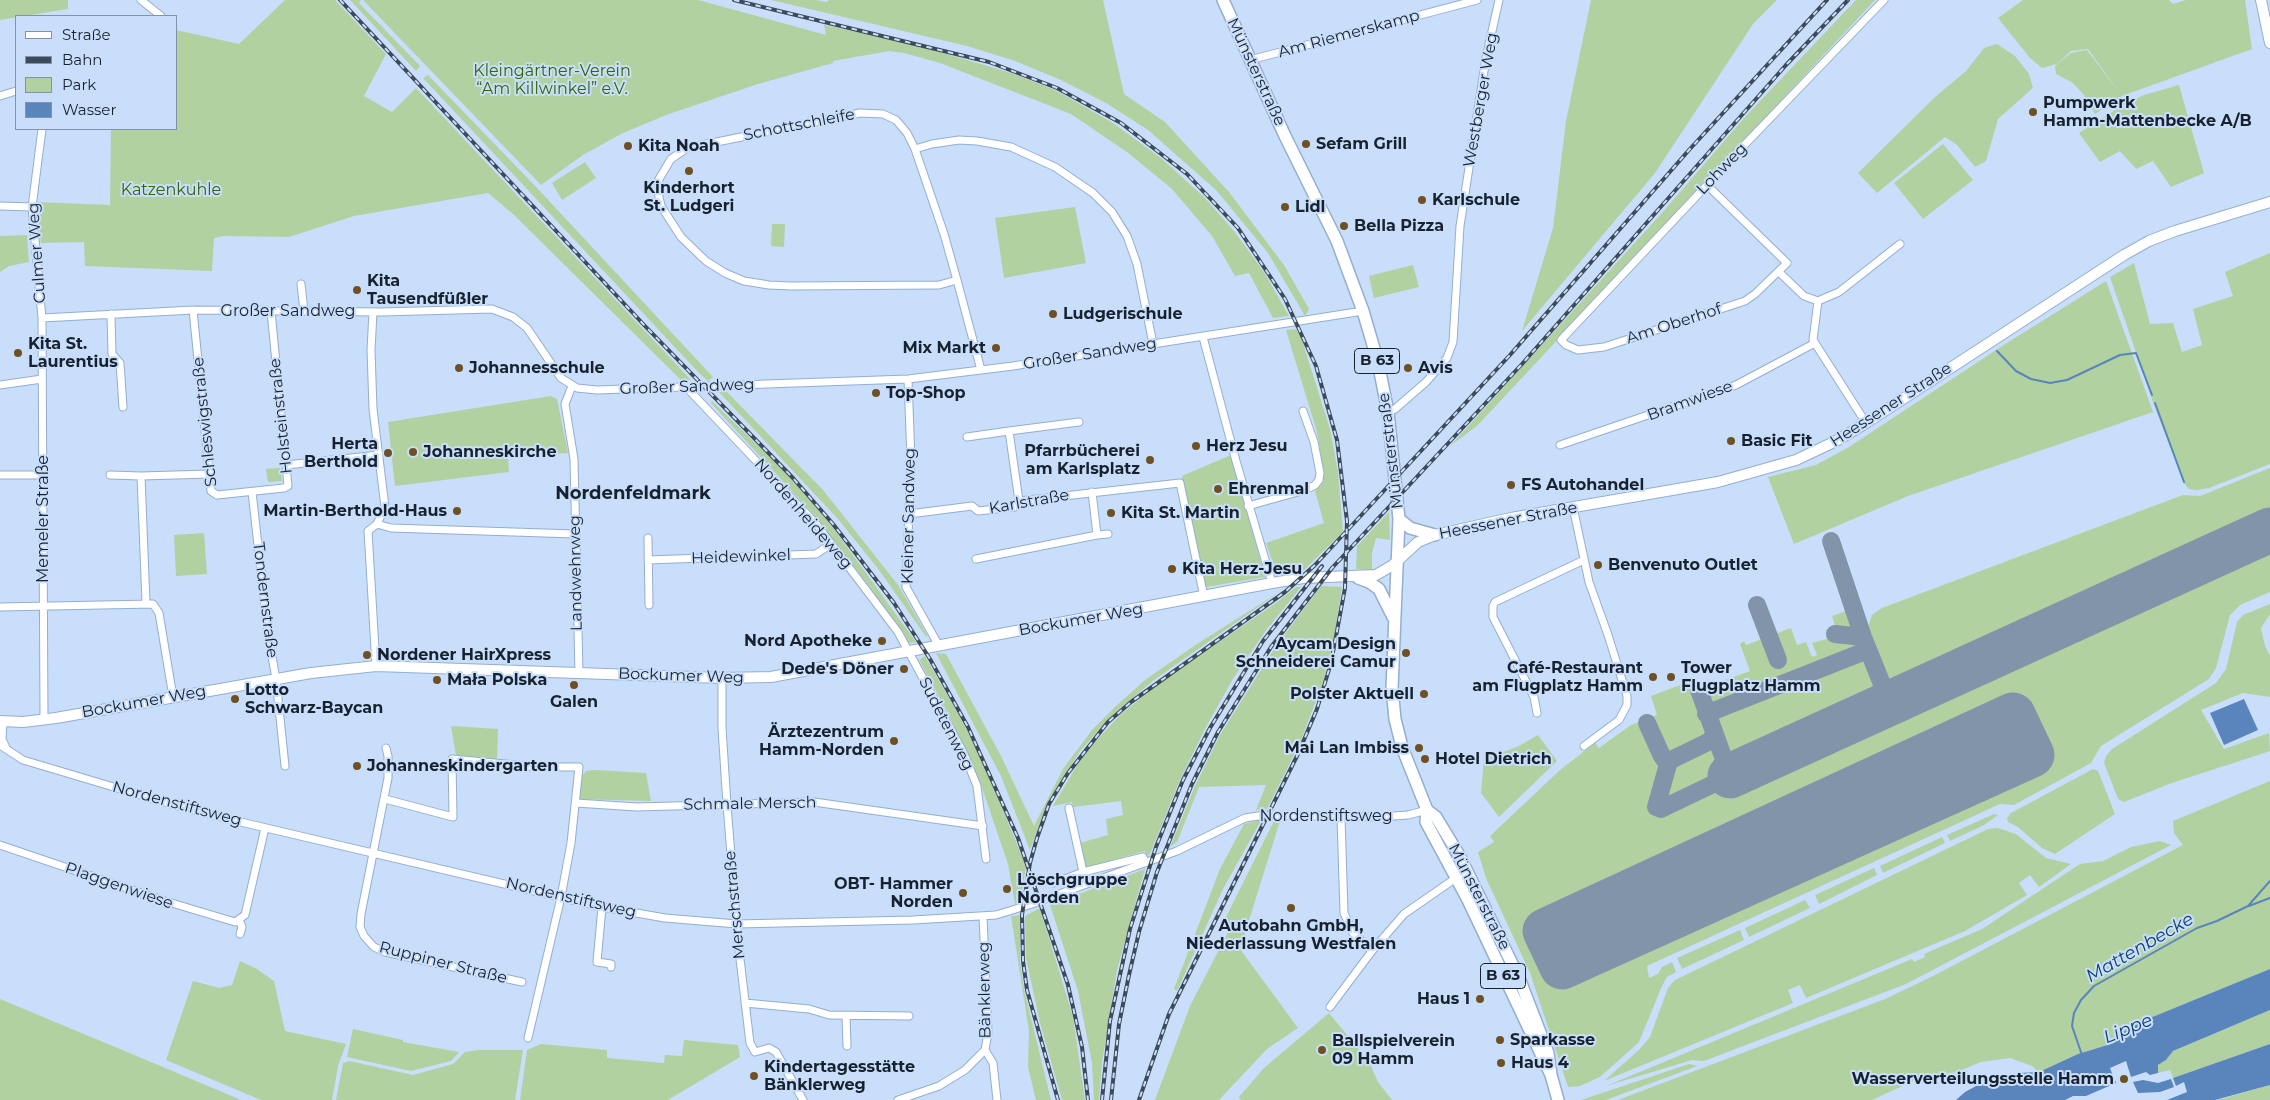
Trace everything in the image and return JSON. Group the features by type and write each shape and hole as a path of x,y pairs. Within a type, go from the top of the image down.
{"main road":[{"name":"Münsterstraße","path":"1223,0 1336,241 1362,311 1378,362 1388,412 1399,519 1392,688 1395,720 1402,747 1427,810 1426,822 1456,878 1551,1075"},
{"path":"2260,0 2270,43"},
{"name":"Heessener Straße","path":"1398,559 1420,540 1435,535 1511,518 1708,484 1763,471 1819,450 1866,423 2124,254 2149,241 2175,231 2270,202"},
{"path":"1399,519 1410,528 1435,535"},
{"name":"Bockumer Weg","path":"1,721 44,720 276,679 339,669 376,666 722,678 771,677 1272,583 1303,578 1358,578 1379,574 1398,559"},
{"name":"Bockumer Weg","path":"1358,578 1369,582 1379,589 1395,622"},
{"name":"Münsterstraße","path":"1427,810 1436,817 1471,880 1519,978 1545,1044 1558,1100"}],"street":[{"path":"141,0 160,15"},
{"name":"Am Riemerskamp","path":"1250,60 1477,0"},
{"name":"Westberger Weg","path":"1388,412 1395,409 1426,382 1447,358 1453,342 1460,226 1486,58 1499,0"},
{"name":"Lohweg","path":"1561,340 1884,0"},
{"path":"0,96 15,91"},
{"name":"Schottschleife","path":"957,280 939,285 791,286 746,281 725,273 696,252 681,237 663,212 659,199 658,185 670,159 687,148 852,114 866,112 891,117 901,124 915,149 957,280 981,370"},
{"name":"Culmer Weg","path":"42,130 32,207 42,318"},
{"path":"915,149 959,140 978,141 1011,147 1055,167 1093,193 1120,224 1133,250 1153,344"},
{"path":"1707,185 1787,263 1779,272 1804,296 1818,301 1839,292 1900,244"},
{"path":"0,206 32,207"},
{"name":"Am Oberhof","path":"1561,340 1569,347 1578,350 1604,346 1745,301 1779,272"},
{"path":"301,284 304,311"},
{"path":"1818,301 1815,343 1866,423"},
{"name":"Großer Sandweg","path":"42,318 193,310 373,312 484,308 499,311 513,317 527,328 556,374 572,386 596,390 908,379 1204,337 1362,311"},
{"name":"Schleswigstraße","path":"193,310 212,491 215,495 252,492"},
{"name":"Holsteinstraße","path":"252,492 287,487 271,311"},
{"path":"373,312 371,367 385,507 377,524 368,531 376,666"},
{"path":"111,314 112,354 120,363 123,407"},
{"name":"Memeler Straße","path":"42,318 44,720"},
{"path":"1204,337 1248,506 1272,583"},
{"name":"Bramwiese","path":"1560,445 1736,385 1815,343"},
{"path":"0,385 42,379"},
{"name":"Kleiner Sandweg","path":"908,379 910,514 906,588 939,646"},
{"name":"Landwehrweg","path":"572,386 564,404 574,459 579,673"},
{"name":"Nordenheideweg","path":"686,387 792,498 831,544 880,606 908,652"},
{"path":"1248,506 1305,490 1319,480 1320,472 1314,442 1303,411"},
{"path":"967,437 1079,422"},
{"path":"1009,431 1019,501"},
{"path":"286,465 379,455"},
{"path":"110,475 210,474"},
{"path":"0,475 43,475"},
{"path":"141,476 146,603"},
{"name":"Karlstraße","path":"910,514 972,506 978,511 1015,507 1019,501 1180,483 1204,597"},
{"name":"Tondernstraße","path":"252,492 285,766"},
{"path":"1092,492 1097,535"},
{"path":"1573,507 1588,582 1608,635 1627,696 1624,713 1620,720 1584,746"},
{"path":"377,524 391,528 575,534"},
{"path":"976,559 1108,534"},
{"path":"648,538 649,605"},
{"name":"Heidewinkel","path":"648,560 816,554 831,544"},
{"path":"1537,713 1534,697 1493,617 1493,606 1495,602 1584,560"},
{"path":"0,607 146,603 156,606 159,612 172,697"},
{"name":"Sudetenweg","path":"908,652 964,754 977,786 986,858"},
{"name":"Merschstraße","path":"722,678 722,728 727,805 750,1043 755,1052 769,1048 776,1052 803,1100"},
{"name":"Nordenstiftsweg","path":"1,721 3,747 23,760 174,805 602,906 666,918 737,924 889,921 983,916 1032,904 1145,863 1177,851 1245,818 1265,815 1341,817 1408,815 1427,810"},
{"name":"Ruppiner Straße","path":"386,748 389,767 385,799 360,922 362,934 369,943 384,952 522,982"},
{"path":"385,799 453,817 452,759 537,767 579,767 576,803 561,897 528,1038"},
{"name":"Schmale Mersch","path":"576,803 637,807 814,802 983,826"},
{"path":"1068,808 1082,872"},
{"path":"1341,817 1344,916 1353,933 1372,951"},
{"path":"240,934 242,927 239,920 245,915 265,828"},
{"name":"Plaggenwiese","path":"0,845 202,914 229,921 239,920"},
{"name":"Nordenstiftsweg","path":"1054,883 1082,872 1142,857 1145,863"},
{"path":"1330,1007 1372,951 1409,910 1456,878 1471,880"},
{"path":"602,906 596,962 611,964 611,967"},
{"name":"Bänklerweg","path":"898,1100 939,1086 965,1070 985,1050 988,1033 983,916"},
{"path":"745,1003 809,1009 824,1014 846,1016 909,1016"},
{"path":"846,1016 846,1046"},
{"path":"985,1050 994,1063 997,1100"}],"green space":[{"path":"0,0 68,0 68,9 31,15 15,15 15,18 0,20"},
{"name":"Katzenkuhle","path":"285,0 335,0 386,54 364,96 392,112 416,88 691,380 682,381 513,214 488,193 354,216 289,237 224,236 214,238 212,271 85,266 84,242 41,243 37,202 110,205 111,130 178,130 178,30 239,44"},
{"path":"350,0 361,0 359,3 420,66 416,71"},
{"name":"Kleingärtner-Verein “Am Killwinkel” e.V.","path":"363,0 698,0 826,35 824,25 906,42 1011,73 1055,90 1113,123 1162,159 1204,197 1234,231 1264,272 1289,316 1273,318 1249,273 1235,276 1212,236 1172,189 1127,152 1071,114 940,63 889,51 833,61 833,63 758,84 666,115 621,134 583,155 541,185"},
{"path":"771,0 816,0 826,2 829,0 1103,0 1124,94 1165,122 1229,192 1284,265 1309,309 1305,316 1268,253 1216,190 1148,130 1106,103 1061,80 1015,61 967,46"},
{"path":"1591,0 1777,0 1753,24 1655,173 1522,331 1553,228 1566,121"},
{"path":"1856,0 1875,0 1477,426 1450,446 1661,214 1745,117"},
{"path":"2023,0 2169,0 2173,4 2186,0 2245,0 2252,49 2122,96 2088,49 2071,51 2057,64 2042,68 2030,58 1998,18"},
{"path":"1997,44 2015,56 2029,74 2033,88 1998,119 1986,161 1975,167 1957,145 1945,137 1877,193 1858,173 1934,98 1966,71 1984,48"},
{"path":"2087,50 2122,96 2095,114 2084,95 2073,83 2056,74 2055,66 2071,53"},
{"path":"428,75 538,189 713,377 708,381 699,373 423,78"},
{"path":"2179,85 2204,173 2171,187 2153,161 2136,169 2120,151 2100,162 2079,133 2126,103 2144,95"},
{"path":"1943,144 1973,180 1923,219 1894,183"},
{"path":"585,162 596,178 562,200 552,183"},
{"path":"1075,207 1086,263 1004,278 995,218"},
{"path":"772,224 785,224 784,247 771,246"},
{"path":"27,235 29,262 9,266 0,272 0,236"},
{"path":"2270,253 2270,464 2209,488 2189,489 2184,483 2154,405 2110,277 2134,263 2150,324 2173,323 2182,352 2202,345 2193,309 2233,296 2225,272"},
{"path":"1413,265 1419,287 1374,298 1369,276"},
{"path":"2106,281 2153,412 1908,496 1794,544 1768,477 1816,465 1849,447 1999,348"},
{"path":"1296,329 1301,337 1330,429 1338,472 1343,532 1304,570 1277,574 1266,543 1324,523 1315,491 1323,483 1324,474 1317,432 1286,330"},
{"path":"719,392 727,392 823,490 898,585 927,638 879,570 838,519"},
{"path":"551,396 557,399 568,453 508,457 509,472 395,486 388,422"},
{"path":"712,401 789,476 831,525 916,642 909,643 870,587 813,514 711,403"},
{"path":"1231,455 1265,577 1206,587 1182,476"},
{"path":"280,468 282,481 268,482 266,469"},
{"path":"2270,468 2270,592 2240,605 2230,615 2216,668 2209,679 2101,746 2091,763 2014,805 2000,804 1647,966 1649,978 1658,974 1662,967 1672,962 1676,972 1667,977 1662,986 1639,1042 1600,1077 1580,1086 1568,1087 1530,973 1486,878 1478,852 1494,842 1490,836 1560,770 1595,743 1599,748 1631,725 1657,715 1651,696 1694,680 1698,690 1750,671 1740,644 1744,641 1746,645 1791,628 1797,645 1806,642 1812,657 1817,655 1812,643 1838,636 1832,616 1852,609 1860,630 1868,627 1872,615 1882,608 2183,495 2200,496"},
{"path":"1389,512 1390,540 1376,538 1372,553 1372,570 1356,569 1357,546"},
{"path":"204,533 207,574 176,576 174,535"},
{"path":"1321,586 1342,587 1334,639 1323,682 1300,743 1267,809 1256,810 1266,785 1199,787 1177,842 1170,847 1195,786 1220,735 1276,646"},
{"path":"1296,587 1301,587 1267,629 1234,677 1206,727 1180,780 1150,854 1147,856 1145,851 1086,868 1080,843 1108,835 1106,819 1123,815 1121,801 1073,807 1072,802 1053,806 1083,755 1120,715 1158,684 1276,603"},
{"path":"1281,591 1154,680 1117,711 1080,751 1047,805 1030,850 1001,776 936,653 946,654 1001,756 1034,826 1063,769 1092,730 1115,707 1145,680 1197,644"},
{"path":"2270,604 2270,614 2261,628 2265,646 2270,656 2270,697 2243,693 2201,710 2224,749 2269,733 2270,751 2169,784 2124,802 2118,799 2104,763 2106,756 2112,749 2216,683 2226,669 2237,622 2243,615"},
{"path":"925,656 966,728 991,781 1026,867 1020,902 1015,904 1008,864 979,779 948,713 919,660"},
{"path":"451,726 498,729 497,760 456,756"},
{"path":"1538,735 1557,761 1499,817 1481,793 1484,759 1519,746"},
{"path":"2093,769 2098,771 2115,814 2055,854 2042,848 2018,827 2008,822 2007,818 2011,813"},
{"path":"586,771 646,773 651,801 579,799 581,777"},
{"path":"2270,781 2270,969 2145,1020 2121,1033 2114,1043 2078,1054 2039,1072 2032,1066 2010,1058 1981,1062 1957,1072 1922,1077 1872,1100 1618,1100 1885,999 1933,976 2183,845 2174,833 2173,821"},
{"path":"1994,814 1998,815 1984,825 1950,841 1947,835"},
{"path":"1262,819 1223,889 1177,991 1174,989 1220,869 1244,824"},
{"path":"1274,821 1280,821 1240,949 1298,1028 1267,1049 1219,1100 1155,1100 1190,1006 1228,932 1221,927"},
{"path":"1998,828 2016,834 2046,858 2071,864 2039,887 2030,875 2019,883 2027,895 1965,931 1806,998 1800,985 1788,990 1793,1003 1604,1081 1640,1049 1650,1037 1668,988 1675,980 1988,829"},
{"path":"1942,837 1945,843 1883,873 1880,866"},
{"path":"2160,841 2171,845 1906,984 1704,1061 1692,1060 1606,1086 1912,959 1914,962 1925,957 1924,954 1982,929 2080,864 2103,861 2131,847"},
{"path":"1874,868 1877,875 1819,904 1815,895"},
{"path":"1145,869 1117,970 1102,1062 1099,1100 1094,1100 1092,1063 1078,991 1050,905"},
{"path":"1805,900 1810,908 1749,937 1745,928"},
{"path":"1040,908 1073,1017 1085,1100 1062,1100 1040,1023 1026,958 1025,916"},
{"path":"1020,915 1020,962 1024,989 1051,1100 1036,1100 1028,1067 1029,1031 1011,916"},
{"path":"1740,930 1744,940 1682,969 1677,958"},
{"path":"240,961 257,969 274,981 285,1031 346,1044 338,1066 332,1100 261,1100 166,1060 193,981 219,988 232,985"},
{"path":"0,999 163,1067 241,1100 0,1100"},
{"path":"2270,1010 2270,1044 2173,1078 2170,1070 2158,1073 2158,1065 2166,1060 2173,1051"},
{"name":"Ballspielverein 09 Hamm","path":"1329,1013 1369,1062 1378,1082 1392,1100 1241,1100 1239,1097 1264,1068"},
{"path":"353,1029 403,1040 403,1042 459,1052 451,1061 411,1071 347,1057"},
{"path":"684,1040 738,1045 740,1057 668,1100 520,1100 527,1050 541,1044 607,1050 607,1058 664,1063 665,1055 682,1056"},
{"path":"478,1050 523,1050 515,1100 336,1100 343,1063 349,1061 413,1075 453,1064 465,1052"},
{"path":"1689,1064 1697,1066 1606,1100 1581,1100"},
{"path":"2270,1085 2270,1100 2215,1100 2225,1098"}],"water":[{"path":"2244,699 2258,730 2224,745 2210,713"},
{"path":"2270,969 2270,1010 2173,1051 2166,1060 2158,1065 2158,1073 2150,1075 2146,1072 2131,1077 2126,1061 2110,1068 2116,1083 2086,1096 2073,1096 2065,1100 1956,1100 1965,1092 1987,1080 2018,1073 2039,1072 2078,1054 2114,1043 2121,1033 2145,1020"},
{"path":"2270,1044 2270,1085 2215,1100 2167,1100 2187,1092 2184,1082 2176,1086 2173,1078"},
{"path":"2171,1079 2174,1087 2160,1092 2138,1093 2133,1082 2143,1080 2158,1083"}],"waterway":[{"name":"Mattenbecke","path":"1997,351 2016,371 2031,379 2050,383 2067,380 2120,355 2136,353 2152,395"},
{"name":"Mattenbecke","path":"2155,403 2184,482"},
{"name":"Mattenbecke","path":"2082,1055 2072,1026 2074,1013 2081,1000 2094,986 2197,928 2248,906 2270,881"},
{"path":"2249,906 2270,898"}],"taxiway":[{"path":"1831,541 1863,637"},
{"path":"1757,605 1778,660"},
{"path":"1835,634 1863,637 1890,704"},
{"path":"1706,714 1868,650"},
{"path":"1669,761 1656,807 1661,809 1730,776 1699,690"},
{"path":"1647,723 1661,754 1664,759 1669,761 1710,741 1714,735"}],"runway":[{"path":"1730,776 2270,530"},
{"path":"2013,715 2032,755 1562,967 1545,931 2013,715"}],"railway":[{"path":"340,0 645,326 793,478 833,524 894,603 930,659 968,727 1018,838 1068,985 1082,1047 1088,1100"},
{"path":"734,0 989,62 1057,88 1121,123 1187,174 1238,228 1285,299 1316,366 1337,440 1347,521 1345,588 1331,663 1317,709 1298,754 1169,1014 1139,1100"},
{"path":"1058,1100 1027,990 1023,961 1022,915 1030,863 1037,838 1049,804 1068,773 1108,722 1131,702 1285,592 1315,565 1510,355 1689,150 1827,0"},
{"path":"1111,1100 1119,1024 1139,932 1157,872 1192,784 1218,732 1271,647 1332,568 1522,364 1786,65 1848,0"},
{"path":"1102,1100 1110,1021 1130,929 1156,847 1183,780 1210,728 1263,641 1322,566"}],"place":[{"name":"Pumpwerk Hamm-Mattenbecke A/B","path":"2033,112"},
{"name":"Sefam Grill","path":"1306,144"},
{"name":"Kita Noah","path":"628,146"},
{"name":"Kinderhort St. Ludgeri","path":"689,171"},
{"name":"Karlschule","path":"1422,200"},
{"name":"Lidl","path":"1285,207"},
{"name":"Bella Pizza","path":"1344,226"},
{"name":"Kita Tausendfüßler","path":"357,290"},
{"name":"Ludgerischule","path":"1053,314"},
{"name":"Mix Markt","path":"996,348"},
{"name":"Kita St. Laurentius","path":"18,353"},
{"name":"Johannesschule","path":"459,368"},
{"name":"Avis","path":"1408,368"},
{"name":"Top-Shop","path":"876,393"},
{"name":"Basic Fit","path":"1731,441"},
{"name":"Herz Jesu","path":"1196,446"},
{"name":"Johanneskirche","path":"413,452"},
{"name":"Herta Berthold","path":"388,453"},
{"name":"Pfarrbücherei am Karlsplatz","path":"1150,460"},
{"name":"FS Autohandel","path":"1511,485"},
{"name":"Ehrenmal","path":"1218,489"},
{"name":"Martin-Berthold-Haus","path":"457,511"},
{"name":"Kita St. Martin","path":"1111,513"},
{"name":"Benvenuto Outlet","path":"1598,565"},
{"name":"Kita Herz-Jesu","path":"1172,569"},
{"name":"Nord Apotheke","path":"882,641"},
{"name":"Aycam Design Schneiderei Camur","path":"1406,653"},
{"name":"Nordener HairXpress","path":"367,655"},
{"name":"Dede's Döner","path":"904,669"},
{"name":"Café-Restaurant am Flugplatz Hamm","path":"1653,677"},
{"name":"Tower Flugplatz Hamm","path":"1671,677"},
{"name":"Mała Polska","path":"437,680"},
{"name":"Galen","path":"574,685"},
{"name":"Polster Aktuell","path":"1424,694"},
{"name":"Lotto Schwarz-Baycan","path":"235,699"},
{"name":"Ärztezentrum Hamm-Norden","path":"894,741"},
{"name":"Mai Lan Imbiss","path":"1419,748"},
{"name":"Hotel Dietrich","path":"1425,759"},
{"name":"Johanneskindergarten","path":"357,766"},
{"name":"Löschgruppe Norden","path":"1007,889"},
{"name":"OBT- Hammer Norden","path":"963,893"},
{"name":"Autobahn GmbH, Niederlassung Westfalen","path":"1291,908"},
{"name":"Haus 1","path":"1480,999"},
{"name":"Sparkasse","path":"1500,1040"},
{"name":"Ballspielverein 09 Hamm","path":"1322,1050"},
{"name":"Haus 4","path":"1501,1063"},
{"name":"Kindertagesstätte Bänklerweg","path":"754,1076"},
{"name":"Wasserverteilungsstelle Hamm","path":"2124,1079"}],"district":[{"name":"Nordenfeldmark","path":"633,494"}],"water label":[{"name":"Lippe","path":"2128,1029"}]}
